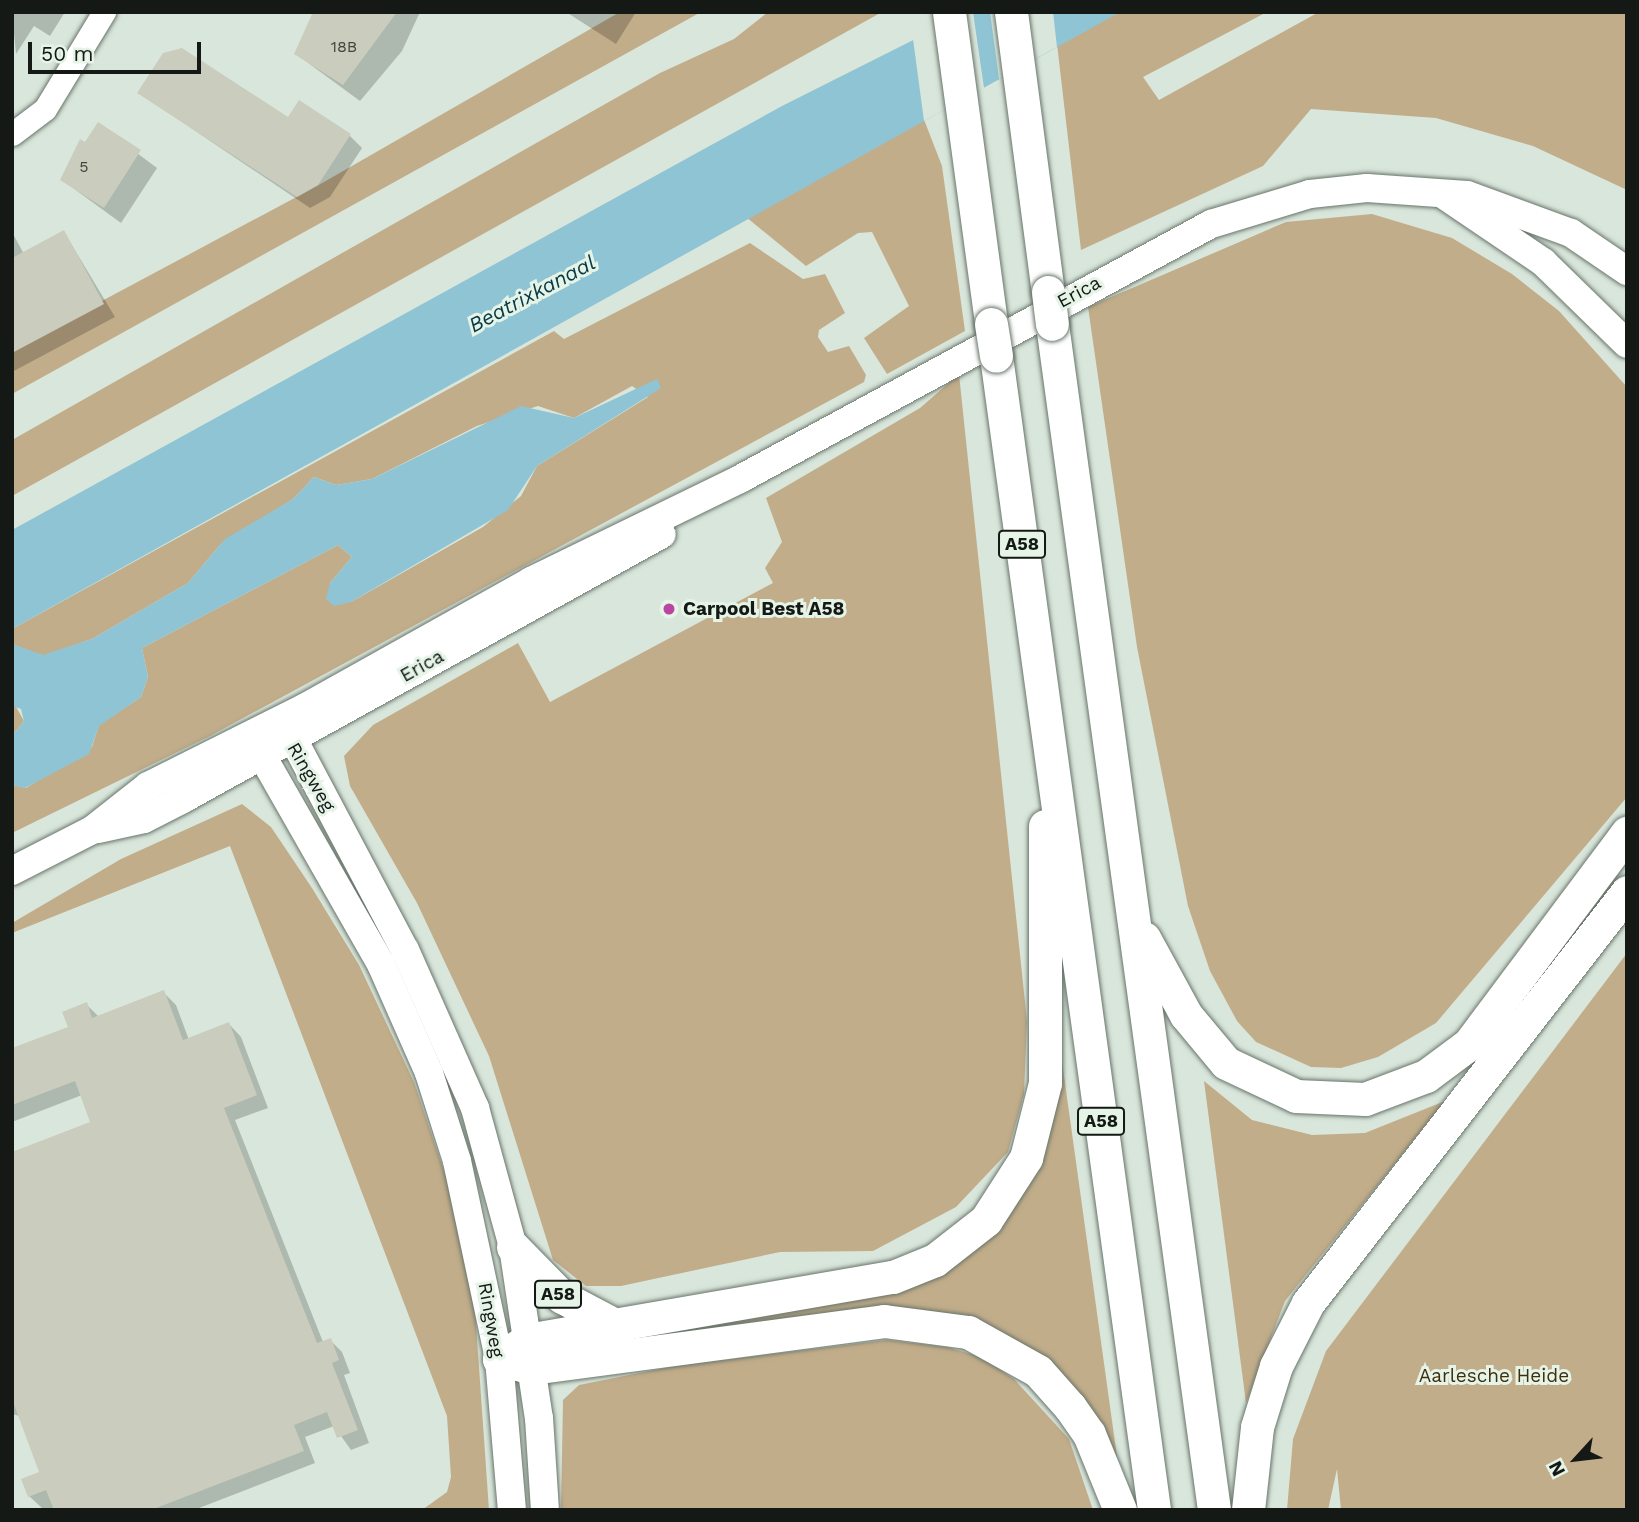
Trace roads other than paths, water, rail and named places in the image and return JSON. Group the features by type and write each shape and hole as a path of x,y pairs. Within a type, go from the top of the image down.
{"highway":[{"name":"A58","path":"949,12 1154,1510"},
{"path":"1011,12 1214,1510"},
{"name":"A58","path":"529,1354 615,1325 893,1277 954,1246 1000,1203 1037,1133 1045,1083 1041,954 1048,733"},
{"path":"1135,924 1186,1015 1226,1063 1296,1096 1365,1099 1426,1076 1469,1044 1627,833"},
{"path":"1248,1510 1257,1427 1276,1366 1308,1303 1627,892"},
{"name":"A58","path":"513,1247 562,1297 615,1325"},
{"name":"A58","path":"499,1359 884,1321 968,1332 1038,1371 1070,1406 1089,1434 1120,1510"}],"main road":[{"name":"Erica","path":"12,871 92,830 148,786 262,740 531,581 740,479 1211,224 1310,194 1367,188 1467,195 1524,212 1571,233 1627,271"},
{"name":"Erica","path":"1444,195 1543,262 1627,344"},
{"name":"Erica","path":"262,740 292,737 674,527 740,479"},
{"name":"Ringweg","path":"292,737 444,1033 475,1108 513,1247 529,1354 545,1510"},
{"name":"Ringweg","path":"262,740 381,964 429,1073 469,1208 499,1359 512,1510"}],"street":[{"path":"12,134 45,109 104,12"}],"water":[{"name":"Beatrixkanaal","path":"969,12 1120,12 12,629 12,530 782,106"},
{"path":"657,379 661,388 537,466 508,510 351,602 334,606 326,599 330,583 352,557 338,545 142,648 148,677 141,697 99,726 89,754 25,788 12,785 12,736 24,721 21,709 12,706 12,644 43,655 92,639 188,583 225,539 293,499 314,477 336,485 372,479 521,406 574,418"}],"place":[{"name":"Carpool Best A58","path":"669,609"}],"park label":[{"name":"Aarlesche Heide","path":"1494,1376"}]}
